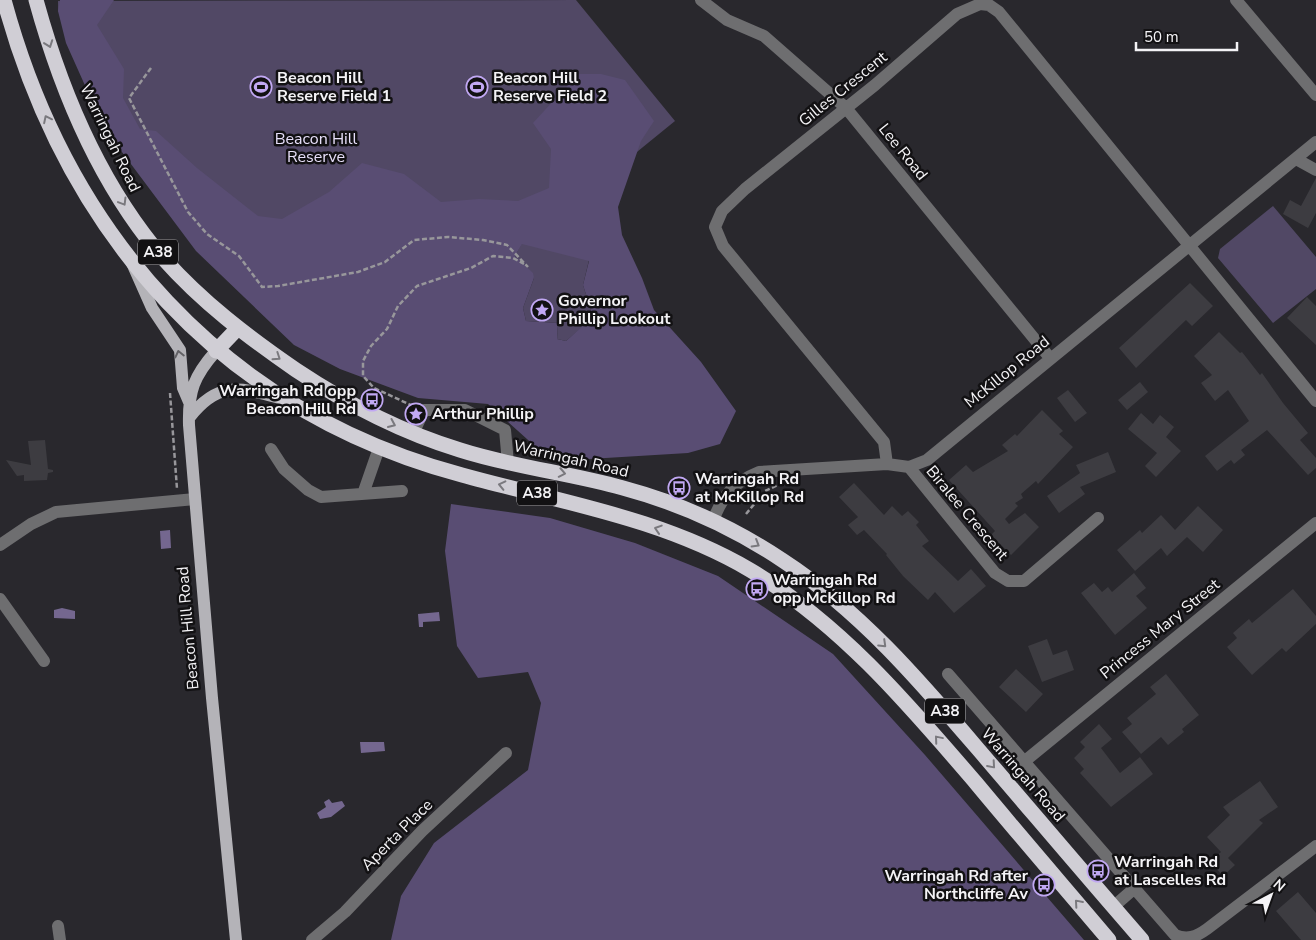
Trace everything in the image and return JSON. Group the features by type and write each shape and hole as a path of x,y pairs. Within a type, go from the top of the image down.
{"highway":[{"name":"A38","path":"4,0 37,97 68,163 95,210 132,260 172,308 216,350 284,399 340,430 380,448 461,475 579,503 704,546 766,580 840,636 910,706 1109,940"},
{"name":"Warringah Road","path":"36,0 45,33 77,114 98,160 125,207 164,258 237,329 344,400 413,434 460,450 508,463 624,488 668,502 713,521 783,560 819,586 902,662 1142,940"},
{"name":"Beacon Hill Road","path":"216,350 237,329"},
{"path":"704,546 713,521"}],"main road":[{"path":"132,260 152,308 180,350 183,388 188,402"},
{"name":"Beacon Hill Road","path":"216,350 198,375 188,402 195,499 236,940"},
{"path":"189,418 209,396 226,388 248,390 284,399"}],"street":[{"name":"Lee Road","path":"701,0 727,20 764,36 846,108 1050,358"},
{"path":"1236,0 1316,95"},
{"name":"Gilles Crescent","path":"887,464 884,442 723,246 715,227 722,211 744,189 846,108 957,14 980,4 989,5 999,12 1190,246"},
{"name":"McKillop Road","path":"909,467 927,460 1316,142"},
{"path":"1296,159 1316,170"},
{"path":"1190,246 1316,401"},
{"path":"413,434 424,410 465,410 505,430 508,463"},
{"path":"362,494 380,448"},
{"path":"271,449 284,469 308,490 321,497 402,491"},
{"path":"713,521 719,505 729,490 741,480 759,472 887,464 909,467"},
{"name":"Biralee Crescent","path":"909,467 995,573 1008,582 1024,581 1098,518"},
{"path":"0,545 31,524 56,512 195,499"},
{"name":"Princess Mary Street","path":"1025,760 1316,523"},
{"path":"0,599 44,661"},
{"name":"Warringah Road","path":"948,674 1025,760 1175,935 1182,939 1189,939"},
{"name":"Aperta Place","path":"312,940 345,912 422,831 506,753"},
{"path":"1189,939 1207,929 1316,846"},
{"path":"1113,907 1136,888"},
{"path":"58,926 60,940"}],"path":[{"path":"151,68 129,98 138,118 188,212 207,234 240,256 262,287 358,272 385,262 414,240 448,237 482,240 507,245 528,267 513,258 493,256 471,268 417,286 398,306 387,329 371,346 363,361 363,376 374,388 424,410"},
{"path":"171,386 170,411 177,491"},
{"path":"746,514 766,491 781,484"}],"green space":[{"name":"Beacon Hill Reserve","path":"576,0 675,121 568,208 240,286 58,11 58,1"},
{"path":"1273,206 1316,257 1316,289 1273,323 1218,258 1220,249"},
{"path":"522,243 589,260 583,285 591,310 586,324 566,341 557,339 558,323 526,321 523,308 534,278 515,256"}],"shaded area":[{"path":"60,0 114,0 97,25 124,69 123,98 140,129 156,131 197,168 258,216 282,219 329,192 362,163 404,174 441,202 479,199 518,201 549,188 551,149 533,123 578,74 601,74 625,80 654,121 641,141 618,207 622,235 642,278 654,310 701,362 736,411 720,444 688,453 589,459 537,448 488,404 418,398 340,369 294,345 196,251 104,128 66,43 58,11","holes":["522,244 589,261 583,285 591,310 585,324 566,341 557,339 558,323 526,321 523,308 534,278 533,273 515,256"]},
{"path":"451,504 550,518 635,543 718,576 833,654 925,755 1084,940 391,940 401,896 434,843 528,770 541,703 528,672 478,678 457,646 445,551"},
{"path":"170,530 171,548 161,549 160,531"},
{"path":"62,608 75,611 75,619 54,618 54,610"},
{"path":"439,612 440,621 423,622 423,627 419,627 418,614"},
{"path":"360,742 384,742 385,751 361,753"},
{"path":"329,799 332,803 342,801 345,806 331,817 320,819 317,813 326,807 324,802"}],"building":[{"path":"1316,178 1316,213 1308,228 1283,214 1290,200 1301,206"},
{"path":"1190,283 1213,306 1192,326 1186,320 1136,368 1119,348"},
{"path":"1307,297 1316,306 1316,345 1287,318"},
{"path":"1219,332 1240,353 1242,352 1260,375 1262,373 1283,403 1308,433 1300,440 1316,458 1316,468 1308,475 1267,430 1241,450 1245,455 1234,464 1231,460 1217,471 1205,456 1249,421 1228,390 1215,401 1201,383 1212,375 1194,356"},
{"path":"1140,382 1148,392 1127,410 1118,400"},
{"path":"1068,390 1087,413 1075,422 1057,398"},
{"path":"1042,410 1063,431 1059,434 1073,447 1038,484 1036,481 1021,494 1023,498 1015,503 1018,506 1005,519 1009,524 1025,513 1039,527 1011,555 991,535 995,531 949,480 966,465 973,472 1008,451 1002,445 1015,434 1017,436"},
{"path":"1141,413 1153,424 1160,415 1174,427 1166,437 1181,451 1156,477 1145,466 1157,453 1128,429"},
{"path":"45,440 48,469 53,470 53,472 48,473 47,480 24,481 24,475 17,476 6,460 31,465 28,441"},
{"path":"1108,452 1116,472 1080,487 1085,494 1059,513 1047,496 1080,473 1076,465"},
{"path":"854,483 884,515 892,506 902,516 908,511 919,522 916,525 929,541 922,546 958,581 971,569 986,586 954,613 935,592 928,600 903,576 887,554 864,530 857,535 848,525 858,517 839,497"},
{"path":"1198,506 1223,530 1203,552 1187,537 1167,556 1161,548 1135,571 1117,550 1140,530 1142,533 1161,515 1175,530"},
{"path":"1134,573 1146,588 1136,596 1147,608 1115,635 1081,593 1094,583 1102,592 1108,587 1112,592"},
{"path":"1293,589 1316,616 1316,624 1286,652 1282,648 1252,675 1227,647 1237,638 1233,633 1249,619 1252,623"},
{"path":"1047,639 1053,655 1067,650 1074,670 1042,682 1028,646"},
{"path":"1016,669 1043,694 1026,712 999,687"},
{"path":"1166,674 1199,715 1182,729 1184,732 1168,745 1161,737 1141,754 1122,732 1132,724 1127,718 1156,694 1150,687"},
{"path":"1099,724 1112,739 1101,748 1120,773 1140,757 1153,774 1111,807 1080,773 1084,769 1074,758 1085,747 1080,742"},
{"path":"1260,781 1278,807 1259,820 1263,823 1228,858 1235,865 1223,876 1210,862 1221,852 1207,837 1230,815 1223,807"},
{"path":"1298,892 1316,913 1316,940 1301,940 1276,911"}],"place":[{"name":"Beacon Hill Reserve Field 1","path":"261,87"},
{"name":"Beacon Hill Reserve Field 2","path":"477,87"},
{"name":"Governor Phillip Lookout","path":"542,310"},
{"name":"Warringah Rd opp Beacon Hill Rd","path":"372,400"},
{"name":"Arthur Phillip","path":"416,414"},
{"name":"Warringah Rd at McKillop Rd","path":"679,488"},
{"name":"Warringah Rd opp McKillop Rd","path":"757,589"},
{"name":"Warringah Rd at Lascelles Rd","path":"1098,871"},
{"name":"Warringah Rd after Northcliffe Av","path":"1044,885"}]}
